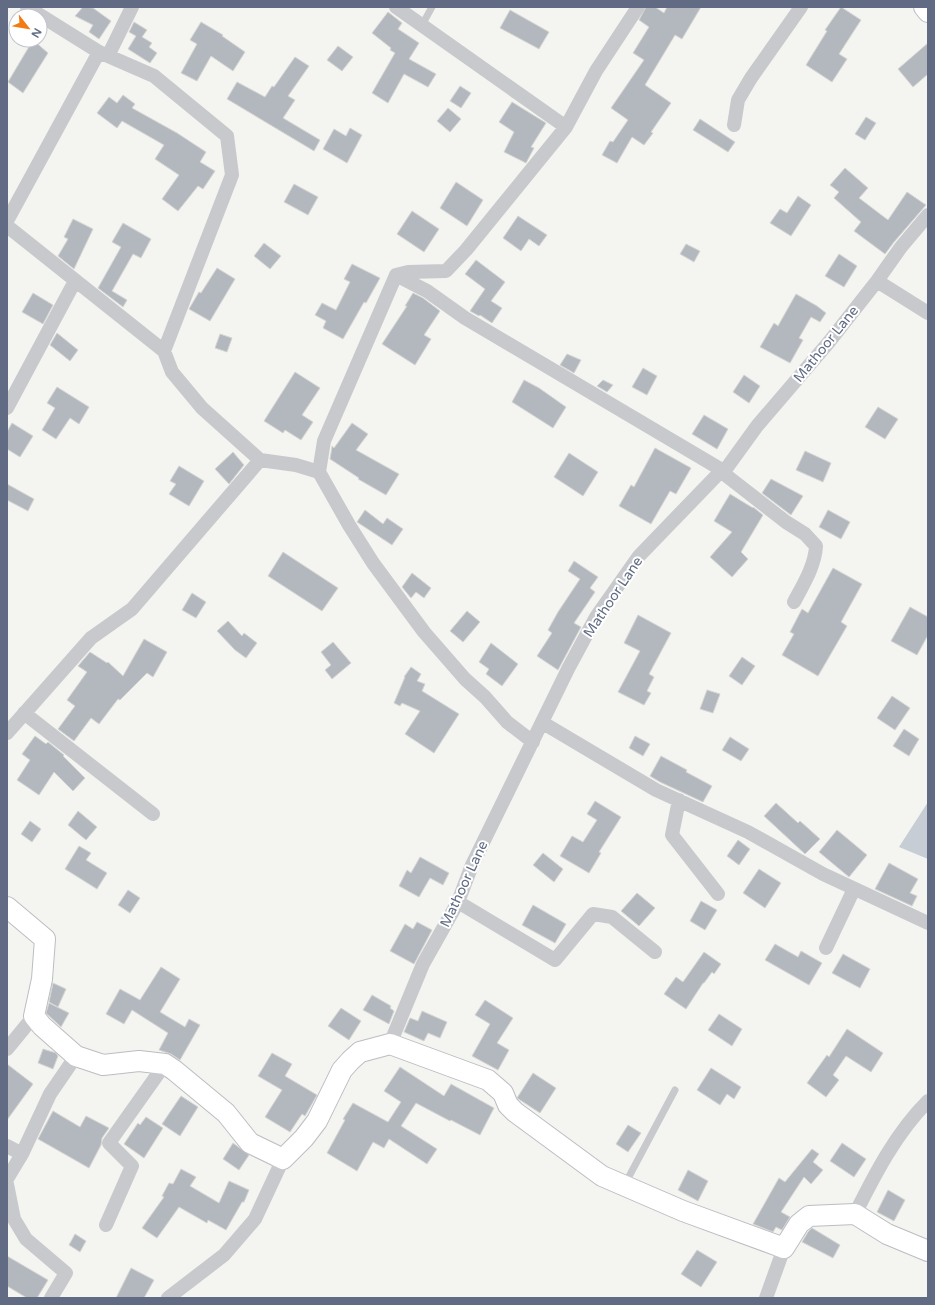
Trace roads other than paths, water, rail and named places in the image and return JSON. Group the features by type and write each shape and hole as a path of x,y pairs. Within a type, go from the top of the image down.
{"street":[{"path":"27,7 103,54 154,76 227,136 232,175 164,351"},
{"path":"7,221 103,54 132,7"},
{"path":"396,7 566,127"},
{"path":"396,275 408,272 446,271 466,250 566,127 596,71 638,7"},
{"path":"734,125 738,100 750,78 801,7"},
{"path":"924,7 928,12"},
{"name":"Mathoor Lane","path":"390,1044 424,964 458,902 472,865 543,723 568,668 596,617 639,556 722,472 757,426 829,342 877,281 901,247 928,215"},
{"path":"7,226 164,351 172,372 202,408 260,460 296,464 319,472"},
{"path":"396,275 428,291 465,318 722,472 786,522 805,534 816,546 815,554 809,574 794,602"},
{"path":"396,275 324,441 319,472 348,525 373,563 424,632 460,673 508,722 533,742"},
{"path":"7,408 75,281"},
{"path":"877,281 928,313"},
{"path":"7,733 91,638 132,609 260,460"},
{"path":"24,713 153,814"},
{"path":"543,723 656,790 748,832 823,874 928,923"},
{"path":"679,800 672,835 718,894"},
{"path":"826,948 854,889"},
{"path":"458,902 555,960 593,914 612,917 655,952"},
{"path":"7,907 45,939 42,979 34,1016 7,1049"},
{"path":"34,1016 42,1026 76,1056 102,1065 139,1060 165,1064 226,1113 250,1143 282,1159"},
{"path":"168,1298 224,1255 255,1219 282,1159 304,1138 317,1121 342,1070 360,1052 390,1044 488,1080 503,1093 508,1105 515,1112 602,1176 683,1211 784,1248"},
{"path":"7,1179 22,1154 50,1094 76,1056"},
{"path":"106,1225 132,1166 109,1143 165,1064"},
{"path":"855,1214 882,1162 918,1111 928,1101"},
{"path":"7,1146 22,1154"},
{"path":"7,1184 14,1219 26,1239 66,1273 50,1298"},
{"path":"766,1298 784,1248 800,1224 809,1216 855,1214 887,1234 928,1251"}],"lane":[{"path":"422,25 432,7"},
{"path":"624,1186 675,1090"}]}
